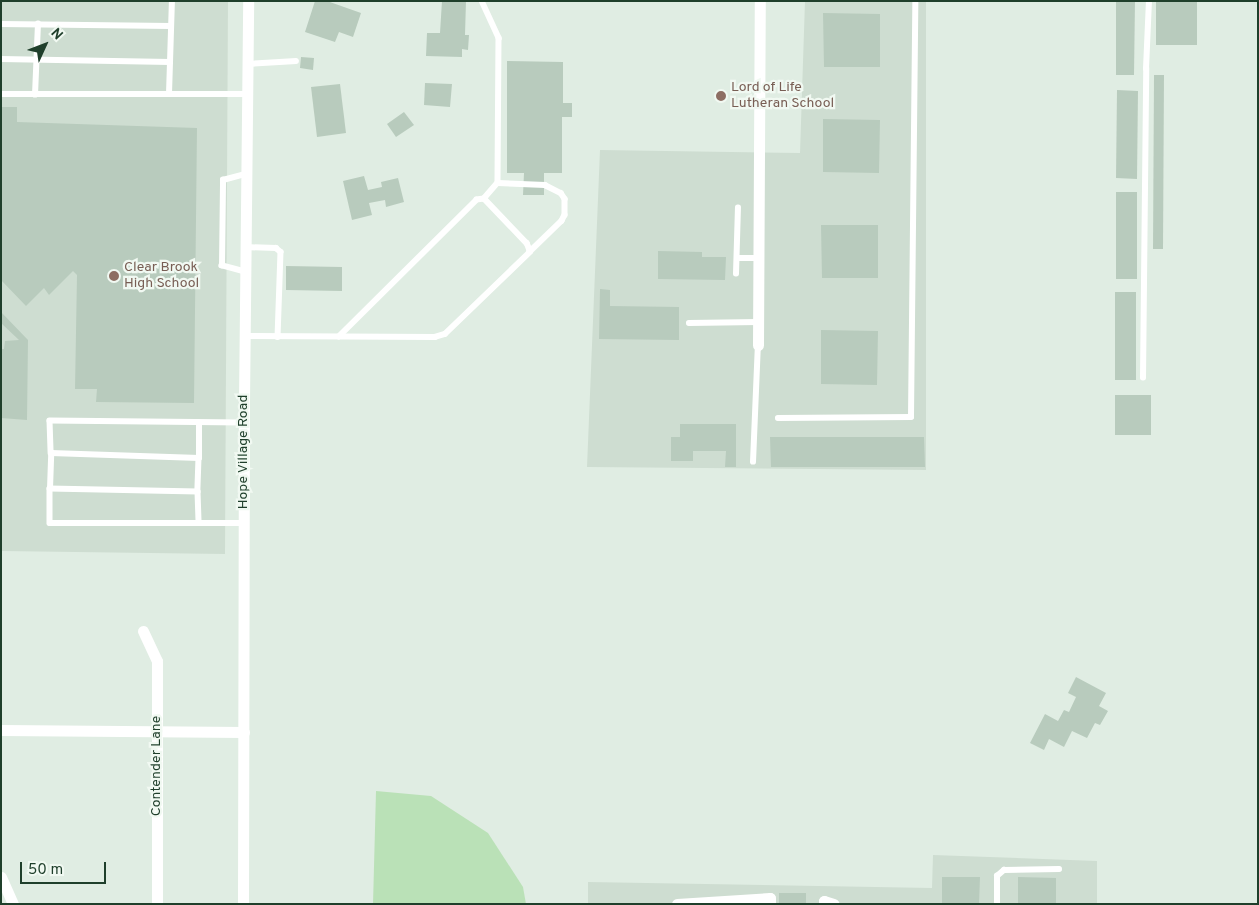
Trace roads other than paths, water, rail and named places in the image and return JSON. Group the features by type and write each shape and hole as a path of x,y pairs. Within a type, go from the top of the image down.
{"street":[{"name":"Hope Village Road","path":"243,904 244,336 248,1"},
{"path":"758,344 760,1"},
{"name":"Contender Lane","path":"143,631 156,661 158,731 157,904"},
{"path":"1,730 244,732"},
{"path":"1,877 13,904"},
{"path":"677,904 770,898 770,904"},
{"path":"824,904 824,901 834,904"}],"lane":[{"path":"170,94 172,1"},
{"path":"339,337 477,200 484,199 498,183 499,38 482,1"},
{"path":"778,418 911,417 915,1"},
{"path":"1143,378 1146,69 1149,1"},
{"path":"1,24 171,26"},
{"path":"35,95 38,24"},
{"path":"1,59 170,62"},
{"path":"247,64 296,61"},
{"path":"1,94 246,94"},
{"path":"245,272 222,266 223,180 246,174"},
{"path":"244,336 435,337 445,334 562,221 565,215 565,199 561,193 546,185 498,183"},
{"path":"484,199 527,244 530,252"},
{"path":"736,274 738,208"},
{"path":"245,247 276,248 281,252 278,336"},
{"path":"737,258 758,258"},
{"path":"689,323 758,322"},
{"path":"753,462 758,344"},
{"path":"244,423 50,421 50,523 244,523"},
{"path":"198,523 199,423"},
{"path":"51,453 199,458"},
{"path":"50,490 198,492"},
{"path":"997,904 997,876 1004,870 1059,869"}],"place":[{"name":"Lord of Life Lutheran School","path":"721,96"},
{"name":"Clear Brook High School","path":"114,276"}]}
